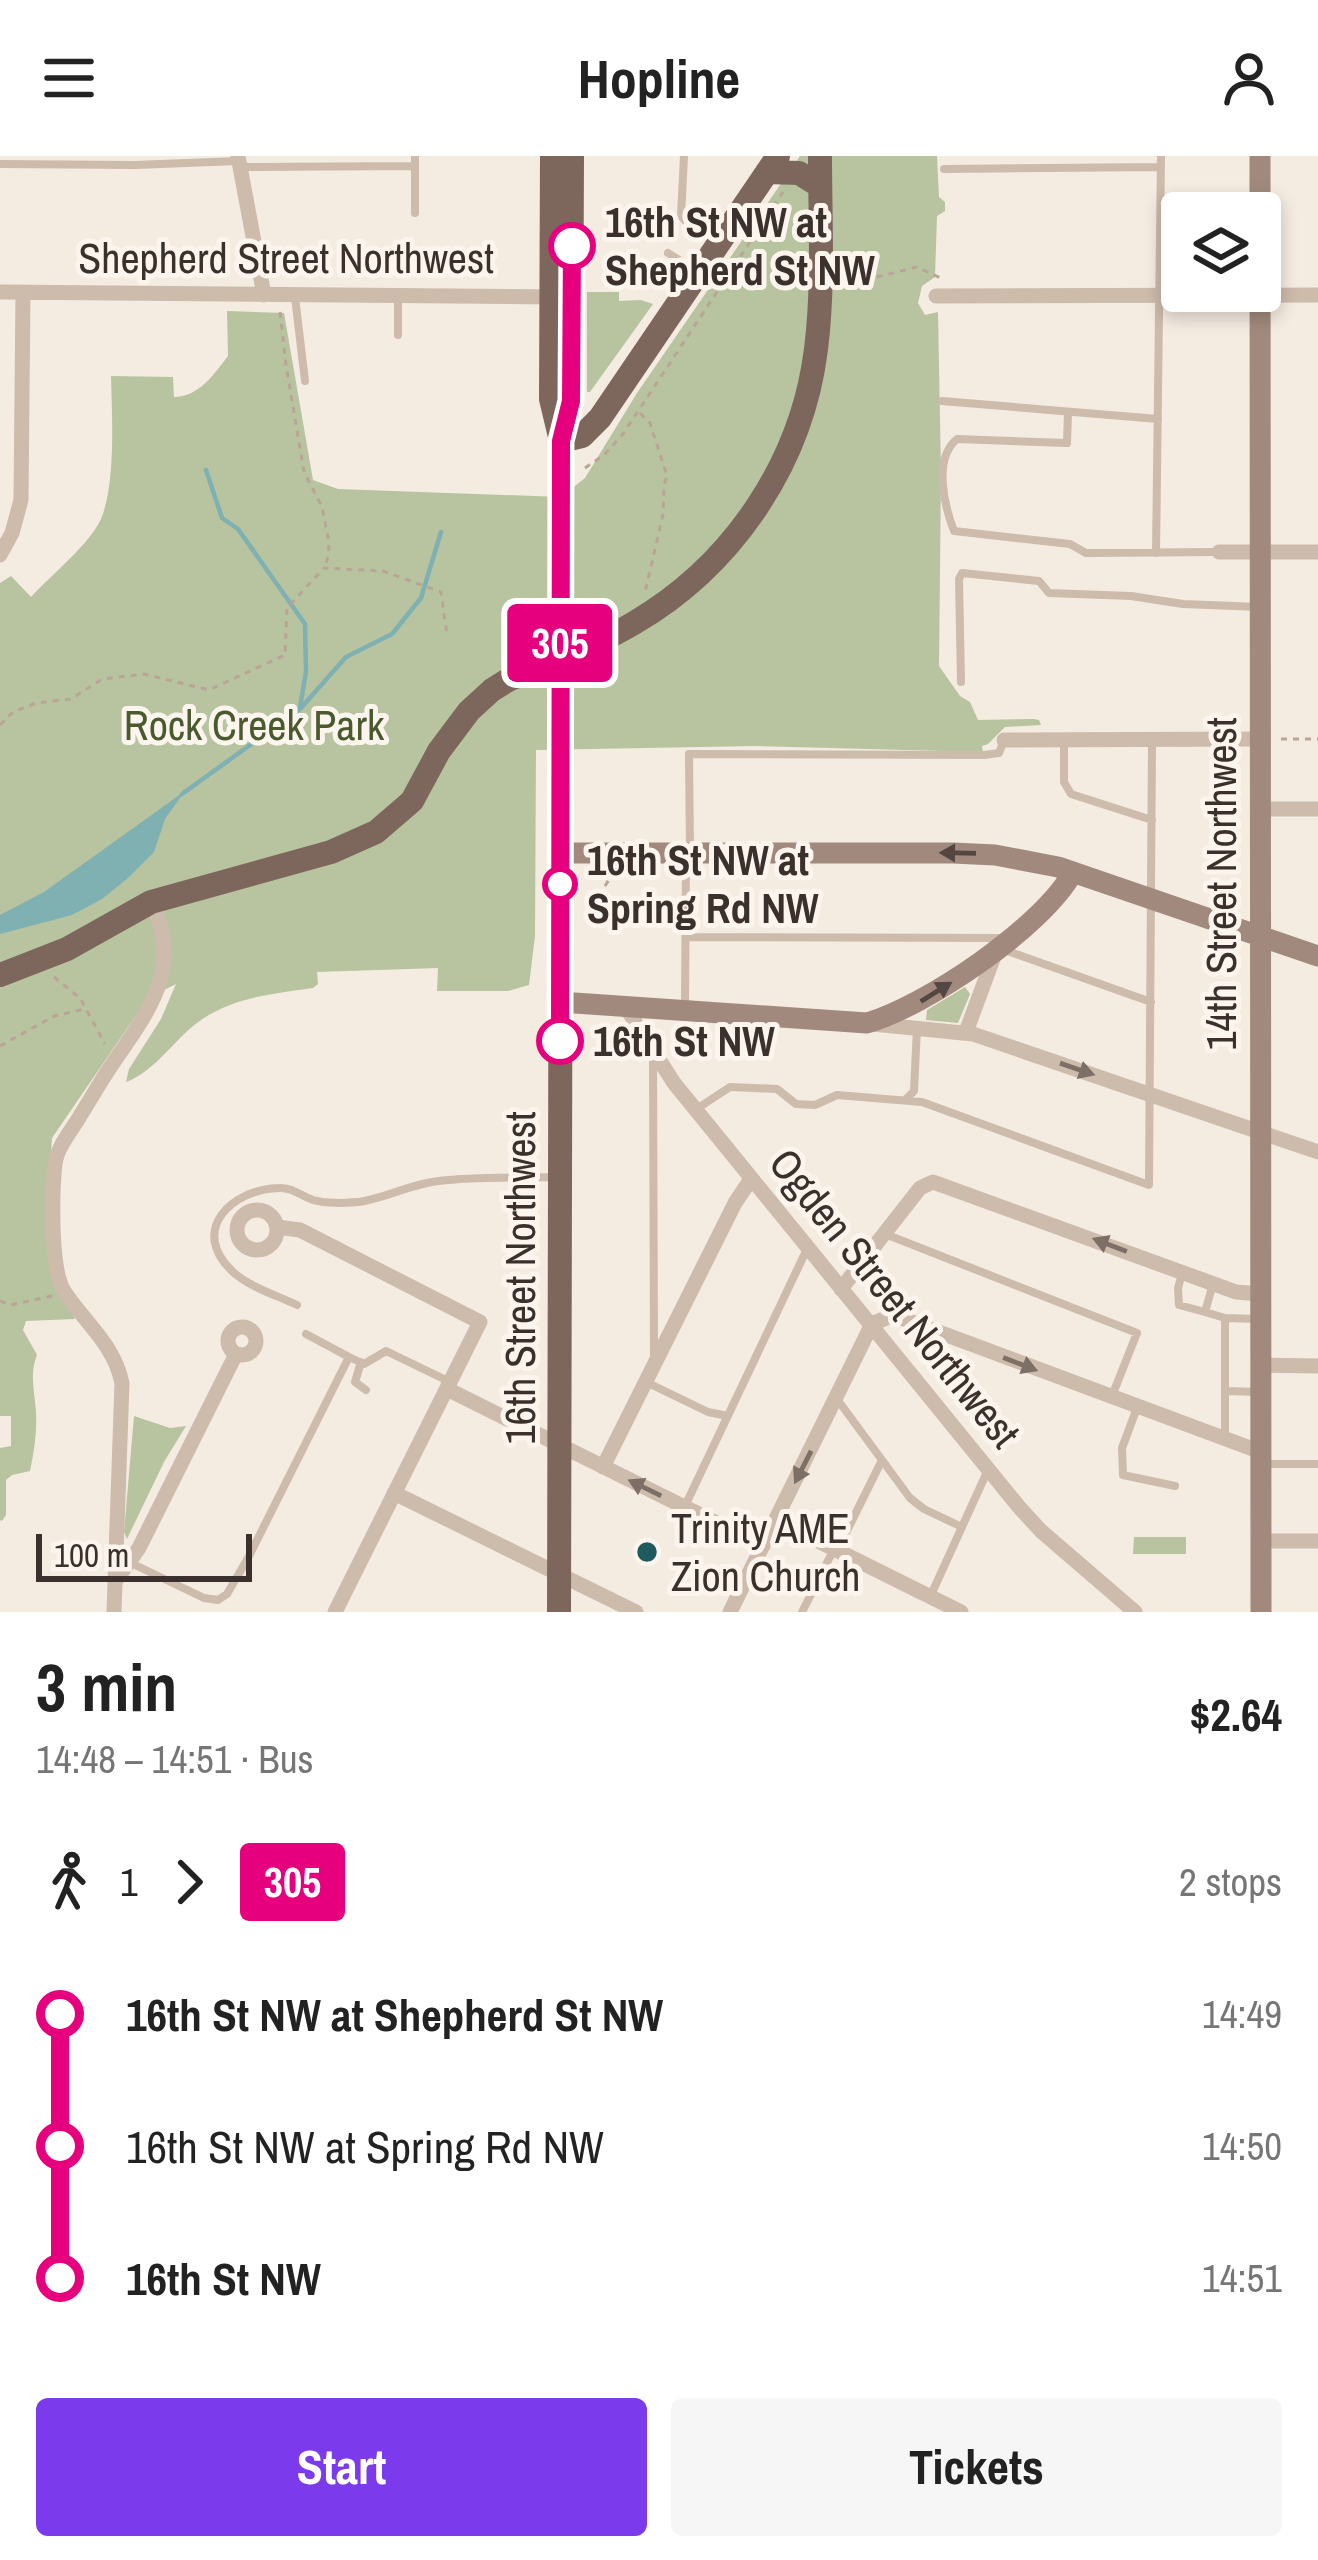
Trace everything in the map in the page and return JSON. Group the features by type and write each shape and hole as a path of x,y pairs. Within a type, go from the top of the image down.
{"main road":[{"name":"16th Street Northwest","path":"551,156 571,401 561,441 559,1612"},
{"name":"16th Street Northwest","path":"562,297 572,156"},
{"path":"0,975 103,931 151,902 331,852 376,832 412,801 447,739 492,690 631,626 703,572 750,518 772,482 804,406 818,322 820,156"},
{"name":"14th Street Northwest","path":"1260,156 1260,192"},
{"path":"561,441 582,436 600,418 719,243 776,173 799,173 820,186"},
{"name":"14th Street Northwest","path":"1260,312 1260,607 1270,739 1260,809 1261,1612"},
{"path":"560,853 963,853 1016,858 1072,872 1318,956"},
{"path":"560,1002 867,1023 931,996 1003,943 1056,897 1072,872"}],"street":[{"path":"239,161 264,295"},
{"name":"Shepherd Street Northwest","path":"0,292 562,297"},
{"path":"0,555 21,500 23,292"},
{"path":"936,296 1161,296"},
{"path":"1281,296 1318,296"},
{"path":"1220,552 1318,552"},
{"path":"1004,740 1270,739"},
{"path":"1260,809 1318,809"},
{"path":"115,1612 122,1383 104,1340 66,1294 55,1268 56,1158 146,1016 160,984 164,939 151,902"},
{"path":"966,1032 1003,943"},
{"name":"Ogden Street Northwest","path":"625,1006 695,1110 1033,1524 1135,1612"},
{"path":"867,1023 966,1032 1318,1152"},
{"path":"603,1467 735,1203 752,1179"},
{"path":"842,1289 920,1188 933,1182 1236,1292 1261,1294"},
{"path":"277,1227 300,1230 479,1322 335,1612"},
{"path":"730,1612 872,1324 892,1316 1225,1440 1261,1458"},
{"path":"115,1582 236,1354"},
{"path":"1261,1366 1318,1366"},
{"path":"447,1389 763,1546"},
{"path":"394,1493 636,1612"},
{"path":"776,1520 961,1612"},
{"path":"1261,1541 1318,1541"}],"lane":[{"path":"684,156 681,216 719,243"},
{"path":"0,164 415,161 416,213"},
{"path":"944,169 1161,162"},
{"path":"668,253 698,274"},
{"path":"295,296 305,381"},
{"path":"398,296 398,335"},
{"path":"1156,553 1161,296"},
{"path":"942,401 1158,419"},
{"path":"1068,412 1067,443 957,439 949,446 944,464 946,509 954,531 1070,544 1086,553 1220,552"},
{"path":"961,682 962,573 1039,581 1048,592 1260,607"},
{"path":"695,1110 730,1087 777,1089 796,1104 815,1105 837,1095 922,1102 1149,1185 1152,739"},
{"path":"685,1011 689,754 985,754 999,753 1004,740"},
{"path":"1064,740 1064,782 1071,794 1152,820"},
{"path":"686,937 1003,943 1151,1002"},
{"path":"905,1100 914,1091 917,1028"},
{"path":"653,1053 654,1361"},
{"path":"297,1305 244,1280 219,1256 217,1222 236,1200 284,1188 315,1200 342,1203 437,1180 560,1177"},
{"path":"884,1234 1138,1333 1111,1398"},
{"path":"684,1507 808,1248"},
{"path":"1182,1272 1179,1305 1226,1318 1261,1319"},
{"path":"1204,1312 1213,1284"},
{"path":"1225,1440 1226,1318"},
{"path":"306,1334 364,1364 386,1351 444,1379 447,1389"},
{"path":"129,1562 204,1598 218,1600 227,1594 349,1357"},
{"path":"361,1362 355,1382 366,1390"},
{"path":"644,1382 708,1412 728,1416"},
{"path":"1225,1391 1261,1392"},
{"path":"837,1399 910,1498 962,1526"},
{"path":"1136,1408 1122,1448 1124,1475 1175,1486"},
{"path":"1261,1458 1318,1464"},
{"path":"802,1612 882,1460"},
{"path":"930,1596 988,1468"}],"path":[{"path":"585,468 604,455 638,410 776,173"},
{"path":"819,281 869,279 917,267 943,278"},
{"path":"0,725 35,703 71,700 101,679 144,674 209,690 285,655 287,608 324,568 329,554 322,507 304,472 280,312"},
{"path":"638,410 650,423 667,476 655,556 640,605"},
{"path":"324,568 383,571 441,592 447,635"},
{"path":"1270,739 1318,739"},
{"path":"598,880 618,869"},
{"path":"605,886 610,875"},
{"path":"31,964 80,998 112,1064"},
{"path":"0,1046 54,1016 86,1009"},
{"path":"0,1301 10,1305 66,1294"}],"green space":[{"name":"Rock Creek Park","path":"800,156 937,156 939,197 945,211 937,216 935,277 922,286 918,303 925,315 938,312 939,666 960,696 970,702 978,720 1034,719 1041,725 1005,727 982,746 983,752 754,746 536,750 535,936 529,985 508,991 437,991 438,968 317,972 318,984 313,988 252,998 210,1014 146,1071 126,1082 176,984 148,998 52,1138 49,1265 75,1319 26,1321 23,1330 37,1355 34,1450 30,1471 6,1480 6,1515 0,1520 0,1448 11,1446 11,1416 0,1416 0,583 11,576 31,597 79,549 101,519 111,468 111,376 173,377 174,397 183,396 205,383 228,356 227,311 284,313 313,480 338,489 561,497 585,478 637,393"},
{"path":"587,292 619,292 619,301 653,304 590,392 587,392"},
{"path":"965,987 970,994 958,1023 926,1020 927,1010"},
{"path":"134,1416 170,1428 186,1426 127,1539 124,1532"},
{"path":"1134,1537 1186,1537 1186,1554 1133,1554"}],"water":[{"path":"185,791 165,819 154,852 102,899 72,915 0,934 0,915 44,892"}],"waterway":[{"path":"206,470 222,518 238,529 305,624 306,672 300,707"},
{"path":"182,794 300,709 346,657 392,634 421,598 441,532"}],"bus line":[{"name":"305","path":"560,1041 561,441 571,401 572,246"}],"place":[{"name":"16th St NW at Shepherd St NW","path":"572,246"},
{"name":"16th St NW at Spring Rd NW","path":"560,884"},
{"name":"16th St NW","path":"560,1041"},
{"name":"Trinity AME Zion Church","path":"647,1552"}]}
